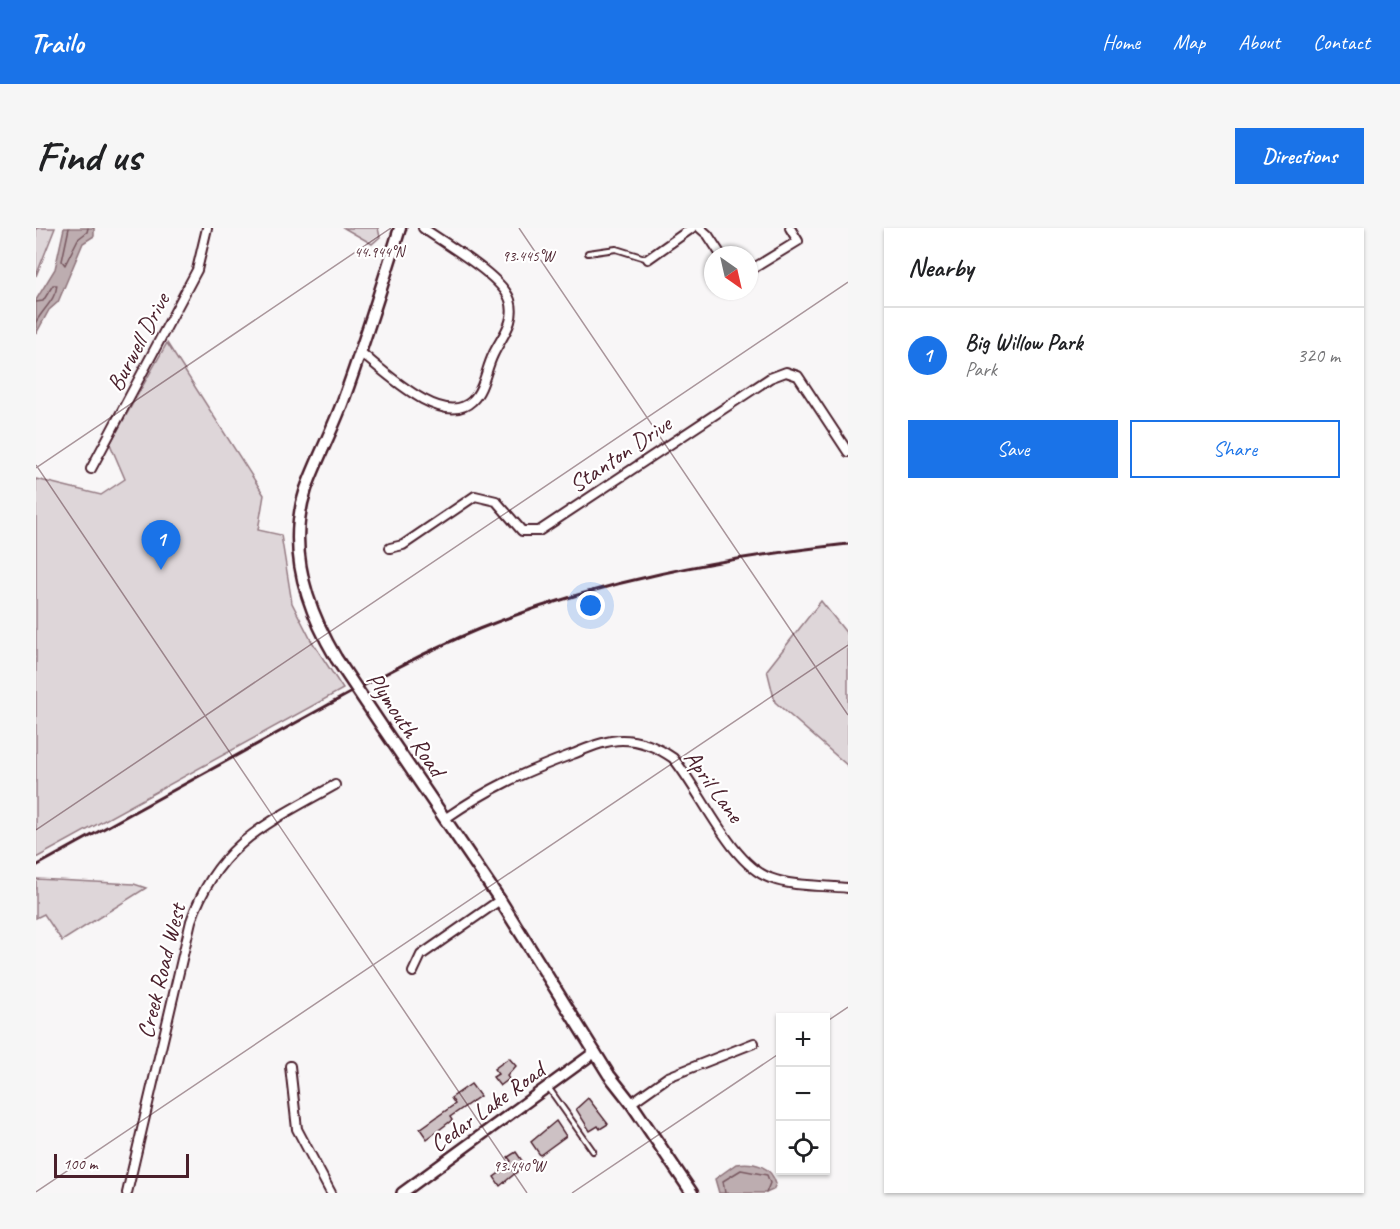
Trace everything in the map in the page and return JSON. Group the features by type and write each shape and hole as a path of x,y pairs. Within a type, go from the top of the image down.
{"main road":[{"name":"Plymouth Road","path":"400,228 360,352 306,491 299,521 300,569 305,594 318,627 336,658 446,818 595,1052 692,1193"}],"street":[{"name":"Burwell Drive","path":"91,469 197,270 207,228"},
{"path":"360,352 394,379 435,406 456,410 465,406 479,391 495,349 510,324 510,300 496,281 423,228"},
{"path":"648,259 692,228"},
{"path":"700,228 715,246"},
{"path":"758,265 798,241 790,228"},
{"name":"Stanton Drive","path":"390,548 403,545 475,496 496,501 522,531 539,531 770,378 786,372 798,376 848,452"},
{"name":"April Lane","path":"446,818 486,790 517,775 604,742 633,740 661,750 673,758 737,852 759,873 773,879 848,888"},
{"name":"Creek Road West","path":"128,1193 191,921 201,894 213,873 248,838 335,785"},
{"path":"413,972 421,955 500,900"},
{"path":"632,1103 668,1077 754,1043"},
{"name":"Cedar Lake Road","path":"402,1193 595,1052"},
{"path":"290,1066 297,1130 332,1193"}],"lane":[{"path":"588,253 616,249 648,259"},
{"path":"548,1087 593,1151"}],"shaded area":[{"path":"36,228 55,228 36,276"},
{"path":"344,228 378,228 380,237 372,244"},
{"path":"167,343 264,495 258,530 281,535 292,603 311,640 343,689 36,858 36,479 101,495 125,479 110,444"},
{"path":"821,601 848,635 848,766 775,702 767,670"},
{"path":"36,879 134,884 146,888 62,941 44,914 36,918"}],"water":[{"path":"64,228 94,228 94,236 83,243 58,302 49,310 36,334 36,300 55,269"},
{"path":"736,1164 755,1164 766,1169 776,1184 773,1190 766,1193 719,1193 715,1179"}],"building":[{"path":"509,1058 516,1066 507,1076 509,1079 500,1086 493,1077 498,1074 494,1069"},
{"path":"471,1084 480,1096 450,1117 452,1120 427,1139 420,1129 455,1104 451,1098"},
{"path":"588,1098 608,1124 600,1129 598,1126 590,1131 576,1109"},
{"path":"556,1121 566,1136 540,1155 531,1142"},
{"path":"516,1152 525,1165 500,1186 494,1177 505,1169 503,1166 511,1161 508,1157"}],"railway":[{"path":"36,866 383,675 479,629 569,597 660,574 754,556 848,544"}],"place":[{"name":"Big Willow Park","path":"161,570"}]}
